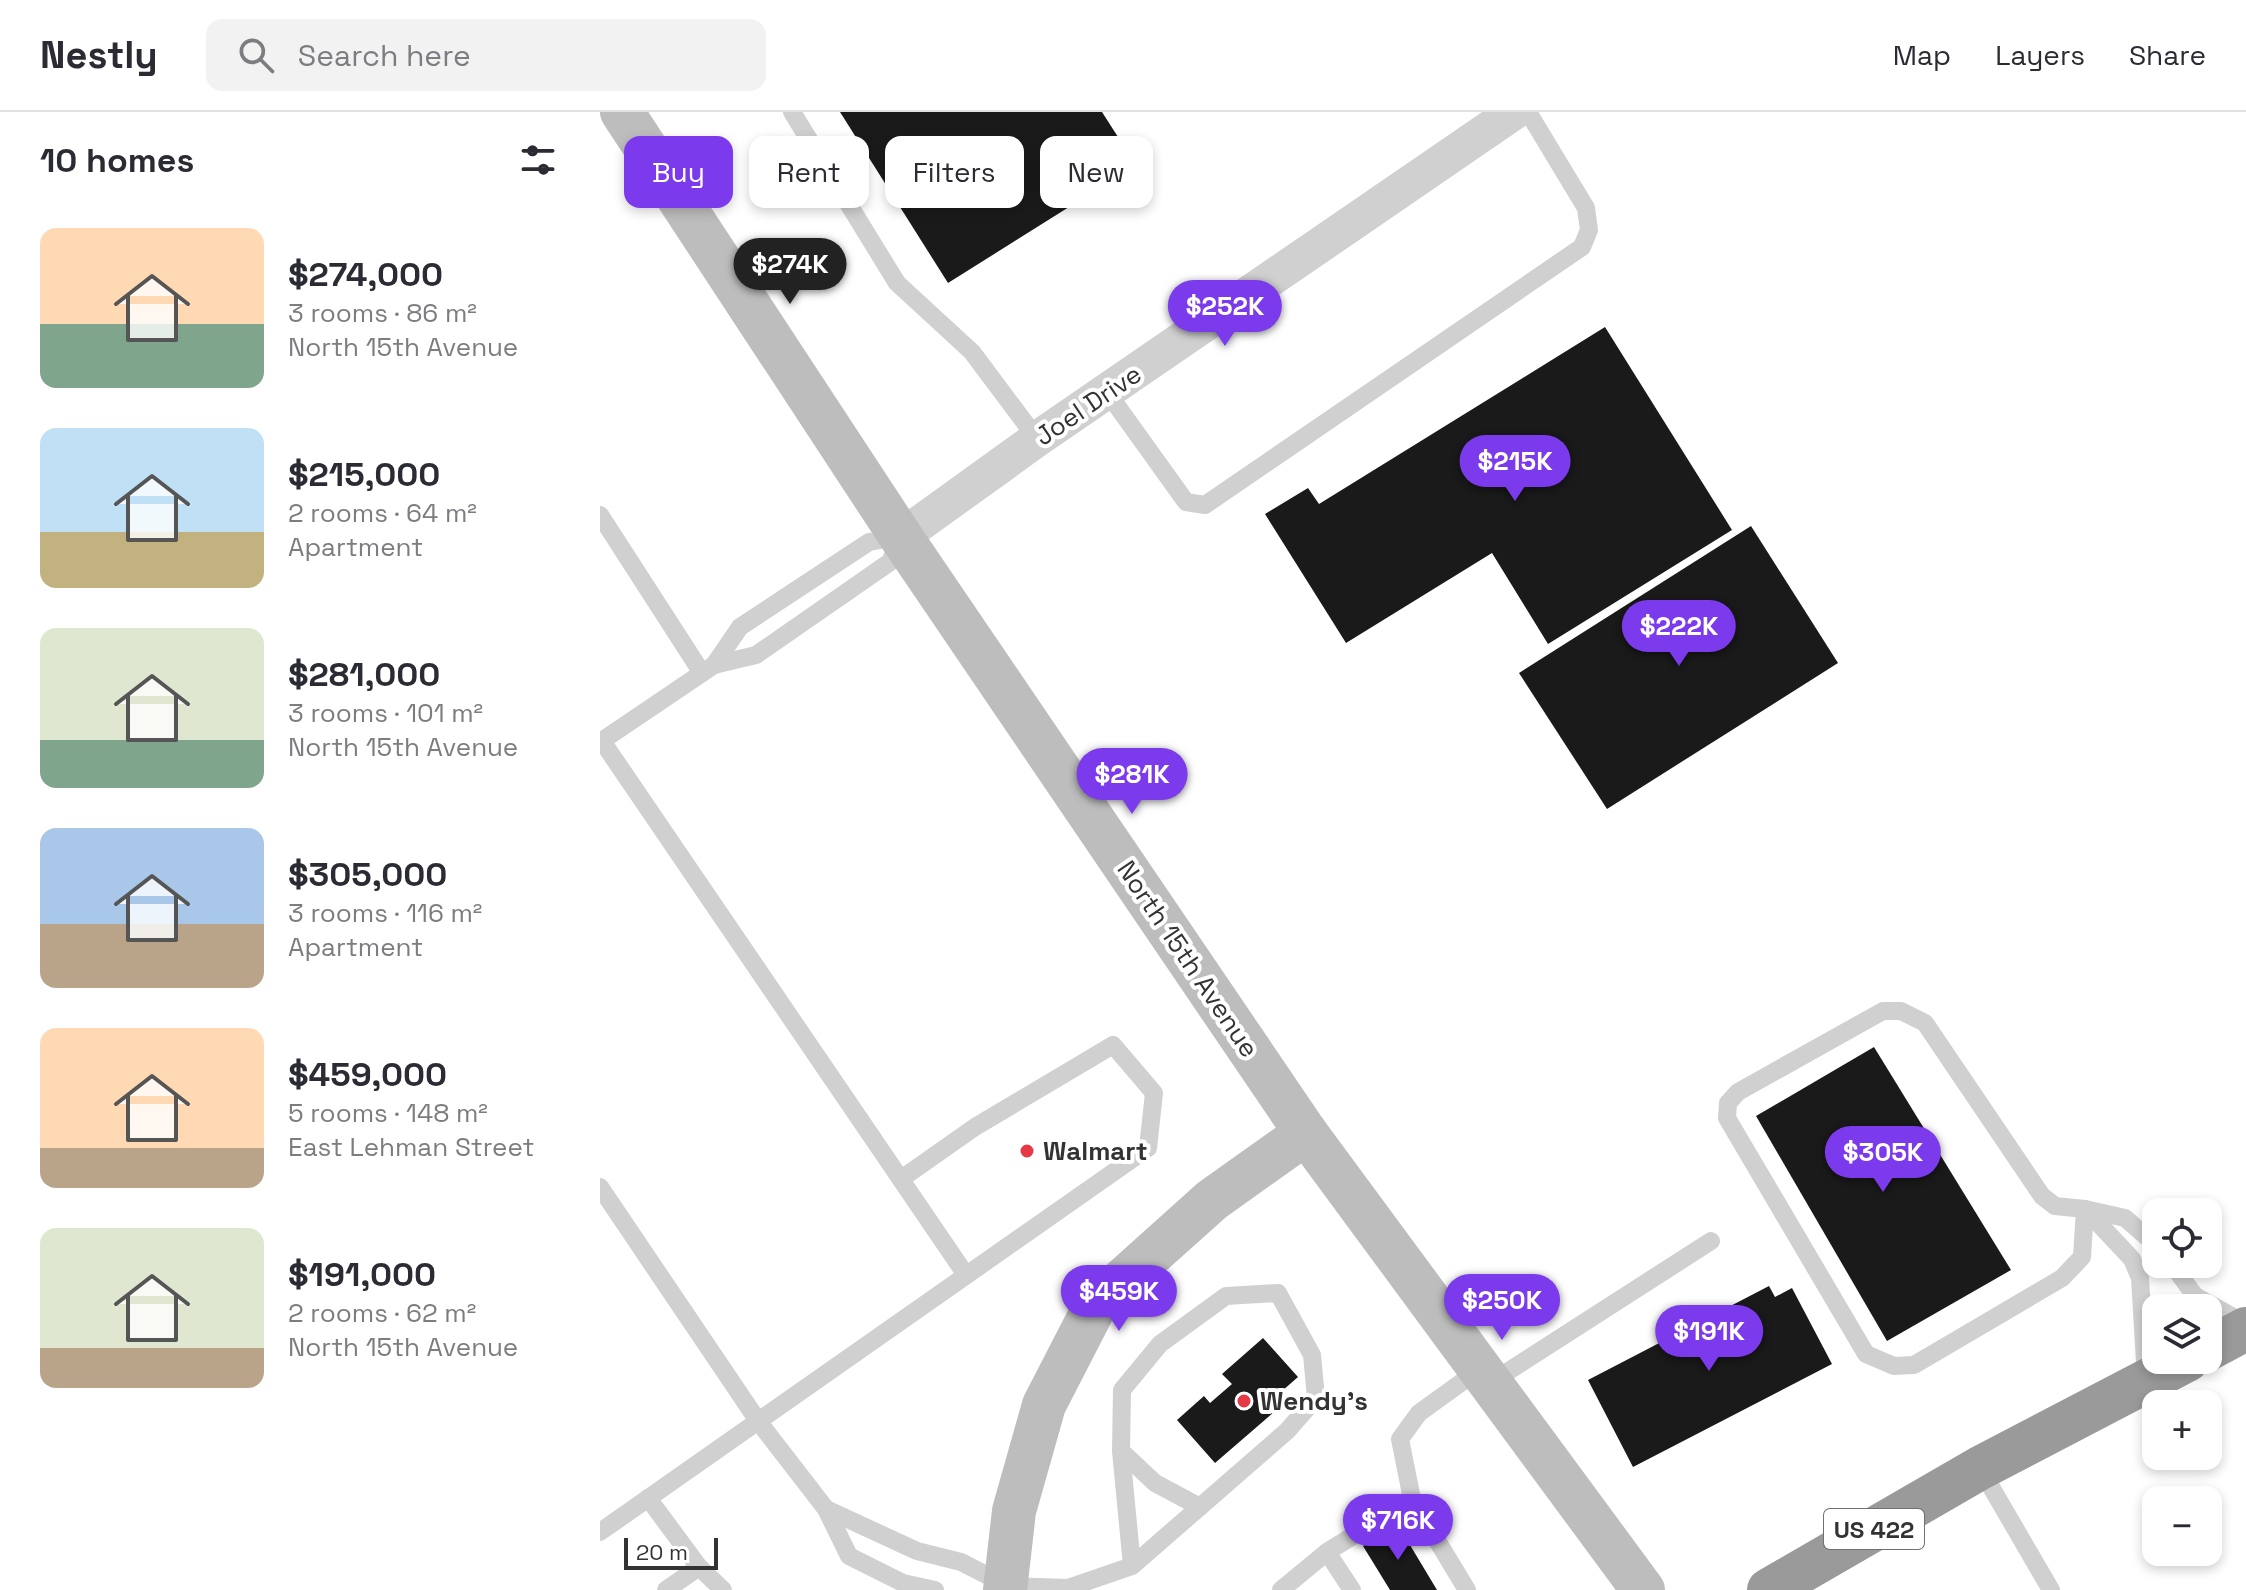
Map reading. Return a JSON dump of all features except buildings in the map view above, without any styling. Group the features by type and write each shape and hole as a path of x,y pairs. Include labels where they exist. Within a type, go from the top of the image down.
{"highway":[{"path":"2222,1341 2246,1327"},
{"name":"US 422","path":"1769,1590 1980,1468 2162,1374"}],"street":[{"name":"North 15th Avenue","path":"622,112 901,537 1306,1133 1643,1590"},
{"name":"Joel Drive","path":"901,537 1037,439 1514,112"},
{"path":"999,1588 1014,1511 1044,1405 1096,1304 1212,1200 1306,1133"}],"lane":[{"path":"792,112 897,283 972,352 1037,439"},
{"path":"1107,392 1186,502 1205,505 1582,247 1589,230 1586,208 1528,112"},
{"path":"600,515 708,669"},
{"path":"708,669 740,627 869,542 901,537"},
{"path":"901,537 890,562 756,655 708,669 601,742 966,1275"},
{"path":"2085,1209 2082,1257 2062,1278 1914,1365 1894,1366 1866,1354 1727,1118 1728,1103 1738,1092 1883,1011 1901,1011 1925,1023 2042,1196 2055,1206 2085,1209 2125,1218 2142,1233"},
{"path":"600,1532 1148,1148 1154,1093 1113,1045 975,1127 901,1179"},
{"path":"600,1187 758,1421 826,1509 849,1556 903,1583 935,1590"},
{"path":"2085,1209 2132,1259 2140,1278 2147,1382"},
{"path":"1467,1590 1412,1499 1400,1439 1419,1413 1711,1241"},
{"path":"2182,1278 2195,1296 2246,1327"},
{"path":"826,1509 917,1551 961,1562 999,1588 1068,1588 1132,1566 1287,1431 1316,1398 1312,1355 1278,1293 1226,1296 1160,1344 1122,1390 1121,1451 1132,1566"},
{"path":"1121,1451 1155,1483 1200,1507"},
{"path":"1980,1468 2051,1590"},
{"path":"648,1498 699,1567 723,1590"},
{"path":"1281,1590 1327,1552 1412,1499"},
{"path":"1327,1552 1352,1590"},
{"path":"666,1590 699,1567"}],"place":[{"name":"Walmart","path":"1027,1151"},
{"name":"Wendy's","path":"1244,1401"}]}
